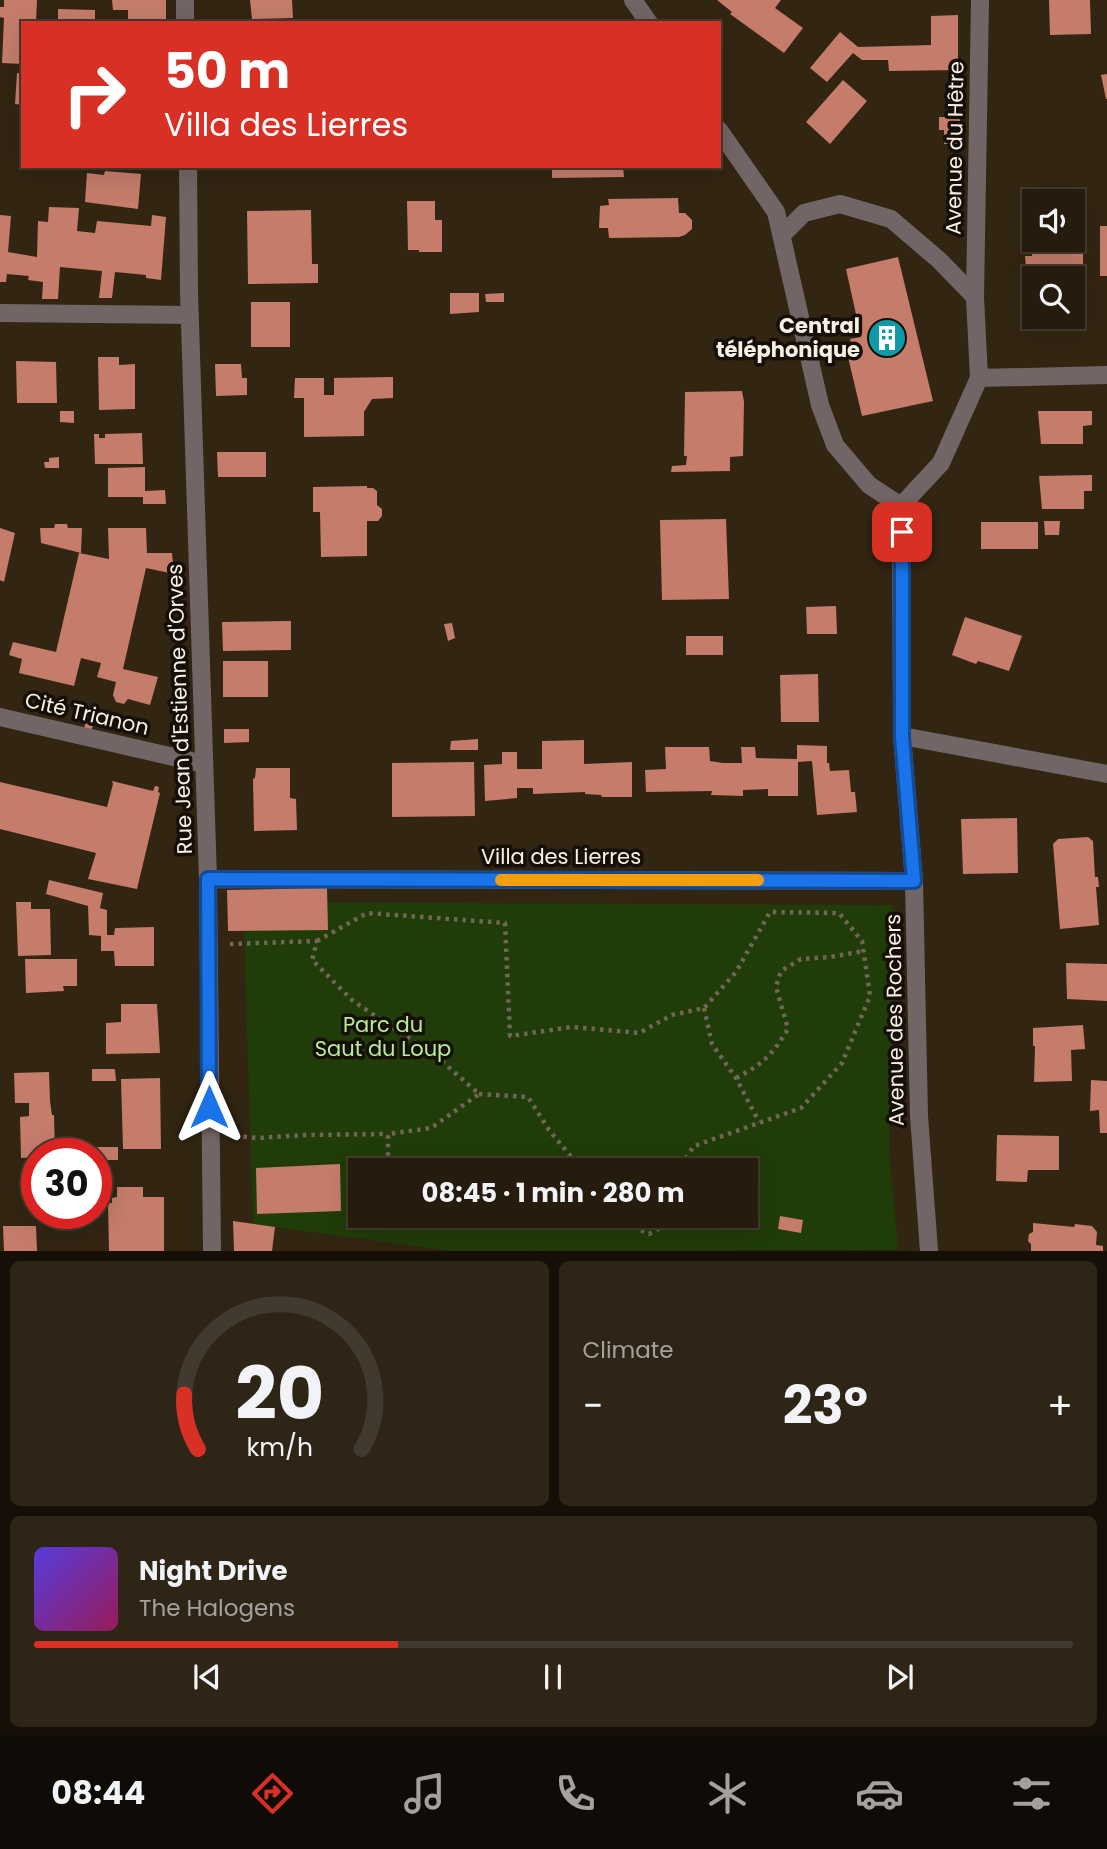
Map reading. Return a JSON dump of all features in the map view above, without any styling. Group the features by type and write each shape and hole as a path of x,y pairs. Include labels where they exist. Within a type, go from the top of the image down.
{"street":[{"path":"185,0 185,21"},
{"path":"632,0 648,21"},
{"name":"Avenue du Hêtre","path":"979,378 975,297 980,0"},
{"path":"721,133 776,212 820,405 835,445 869,485 901,506 941,463 979,378 1107,376"},
{"name":"Rue Jean d'Estienne d'Orves","path":"188,168 190,315 208,879 212,1251"},
{"path":"782,235 804,213 840,204 891,219 939,260 975,297"},
{"path":"0,313 190,315"},
{"name":"Avenue des Rochers","path":"901,506 902,737 914,881 919,1116 929,1251"},
{"name":"Cité Trianon","path":"0,717 204,764"},
{"path":"902,737 1107,774"},
{"name":"Villa des Lierres","path":"208,879 914,881"}],"path":[{"path":"208,945 317,941 367,913 505,923 510,1036 572,1027 639,1033 672,1015 704,1008 736,972 770,912 839,913 862,941 870,996 842,1063 801,1108 694,1146 686,1158"},
{"path":"317,941 312,960 353,1000 437,1056 479,1094 528,1097 549,1130 572,1158"},
{"path":"736,1078 753,1070 773,1053 788,1029 776,987 781,971 801,959 864,951"},
{"path":"704,1008 712,1044 736,1078 759,1123"},
{"path":"209,1134 259,1139 304,1135 388,1134 431,1128 479,1094"},
{"path":"388,1134 388,1158"},
{"path":"635,1228 649,1234 660,1228"}],"green space":[{"name":"Parc du Saut du Loup","path":"243,902 893,905 889,1148 898,1250 451,1251 253,1224"}],"building":[{"path":"4,0 37,0 36,21 21,21 21,64 2,63 4,18 0,17 0,7 4,7"},
{"path":"112,0 166,0 166,21 128,21 128,10 113,10"},
{"path":"250,0 292,0 293,18 252,19"},
{"path":"717,0 781,0 775,8 803,28 784,53 730,14 732,12"},
{"path":"1049,0 1090,0 1091,34 1050,35"},
{"path":"58,9 95,10 95,19 58,19"},
{"path":"958,15 958,70 889,71 888,60 862,60 853,53 827,82 810,68 840,32 858,47 931,45 931,16"},
{"path":"17,73 21,74 21,105 15,104"},
{"path":"1107,74 1107,99 1106,99 1101,75"},
{"path":"843,80 867,101 830,144 806,122"},
{"path":"939,117 960,117 960,144 944,144 944,130 939,130"},
{"path":"552,168 623,168 624,177 552,178"},
{"path":"105,171 141,174 138,209 85,202 87,173 104,175"},
{"path":"678,198 679,213 685,213 692,220 692,229 685,235 609,238 608,228 599,228 600,206 609,205 608,199"},
{"path":"407,201 435,201 435,220 442,220 442,252 408,250"},
{"path":"49,207 79,208 77,231 95,233 97,221 151,226 152,215 166,217 161,280 146,278 146,275 115,272 112,298 99,298 102,271 60,267 58,299 42,299 43,282 28,280 29,276 7,274 6,282 0,282 0,215 11,216 8,252 37,257 38,221 48,222"},
{"path":"311,210 312,264 318,264 318,283 248,284 247,211"},
{"path":"1100,226 1107,226 1107,276 1100,276"},
{"path":"1032,252 1083,252 1083,266 1026,266 1025,256 1032,256"},
{"name":"Central téléphonique","path":"898,257 933,401 862,416 848,357 854,356 850,339 861,337 846,269"},
{"path":"450,293 479,293 479,312 450,314"},
{"path":"504,293 504,302 486,302 485,294"},
{"path":"251,302 290,302 290,347 251,347"},
{"path":"98,357 119,357 119,365 135,364 135,409 99,410"},
{"path":"16,361 56,362 57,403 17,403"},
{"path":"215,364 241,364 242,378 247,378 247,395 216,396"},
{"path":"393,377 393,398 372,399 364,412 364,436 304,437 304,398 294,398 295,378 324,378 324,395 334,395 334,378"},
{"path":"742,391 743,456 730,457 730,471 671,472 672,466 686,465 685,392"},
{"path":"60,411 74,411 74,423 60,422"},
{"path":"1038,411 1092,411 1092,425 1083,426 1083,444 1041,444"},
{"path":"142,433 143,464 95,464 94,434 105,438 105,434"},
{"path":"217,452 266,452 266,477 218,477"},
{"path":"59,457 59,468 45,468 44,462 49,462 49,458"},
{"path":"145,467 145,491 165,490 166,504 143,504 143,497 108,497 108,468"},
{"path":"1092,475 1092,491 1084,491 1084,509 1042,509 1039,476"},
{"path":"367,486 377,491 377,505 382,509 382,516 378,521 367,521 367,556 321,557 320,512 313,512 313,487"},
{"path":"726,519 729,599 662,600 660,520"},
{"path":"1044,521 1060,521 1059,535 1045,535"},
{"path":"981,522 1038,522 1038,549 981,549"},
{"path":"55,524 82,528 81,553 41,543 40,528 54,528"},
{"path":"0,528 15,533 4,582 0,580"},
{"path":"108,528 146,528 147,553 172,553 174,574 146,568 123,669 158,677 150,705 128,699 124,704 116,702 113,695 116,682 97,677 101,663 81,658 74,686 19,673 22,659 9,655 13,642 56,652 79,553 109,559"},
{"path":"836,606 837,634 807,634 806,607"},
{"path":"965,617 1022,636 1009,671 978,661 976,664 952,655"},
{"path":"291,621 291,650 223,651 222,622"},
{"path":"452,623 455,638 448,641 444,624"},
{"path":"686,636 723,636 723,655 686,655"},
{"path":"223,661 268,661 268,697 223,697"},
{"path":"818,674 819,722 781,722 780,675"},
{"path":"88,712 98,715 91,730 84,729"},
{"path":"224,729 249,729 249,742 224,743"},
{"path":"478,739 478,750 450,750 451,741"},
{"path":"584,740 584,764 632,762 632,797 602,797 585,792 533,794 533,788 517,788 517,798 485,801 484,765 502,764 502,752 517,752 517,769 542,769 542,741"},
{"path":"797,745 827,746 830,771 849,770 851,792 855,792 857,812 817,815 812,761 798,762 798,796 768,796 768,789 743,790 743,796 711,795 712,791 646,792 645,770 666,769 665,747 709,747 710,761 742,763 741,747 755,747 756,758 797,759"},
{"path":"474,762 475,816 392,817 392,763"},
{"path":"256,768 290,768 290,798 296,799 297,830 254,831 253,779"},
{"path":"112,781 153,791 155,786 159,787 160,793 137,889 88,879 96,853 0,829 0,782 107,807"},
{"path":"1017,818 1018,873 963,874 961,819"},
{"path":"1088,837 1093,841 1095,877 1098,877 1099,887 1096,887 1099,925 1060,929 1053,844 1058,839"},
{"path":"49,880 103,893 100,908 107,910 107,935 114,935 115,928 154,927 154,966 115,966 114,951 101,951 101,936 89,935 88,906 46,894"},
{"path":"327,888 328,930 228,931 227,890"},
{"path":"16,902 31,902 31,909 50,909 51,955 18,956"},
{"path":"25,959 77,959 77,986 63,986 64,991 26,993"},
{"path":"1066,963 1107,964 1107,1001 1067,999"},
{"path":"121,1004 157,1004 160,1053 106,1054 106,1023 121,1022"},
{"path":"1083,1025 1085,1049 1071,1050 1072,1081 1034,1082 1033,1028"},
{"path":"92,1069 115,1069 116,1081 92,1081"},
{"path":"49,1072 50,1101 54,1115 55,1138 21,1138 21,1158 20,1117 29,1116 29,1103 15,1103 14,1073"},
{"path":"160,1078 161,1149 123,1149 121,1079"},
{"path":"1091,1080 1107,1081 1107,1133 1100,1133 1099,1110 1090,1111"},
{"path":"997,1135 1059,1136 1059,1170 1028,1170 1027,1182 996,1181"},
{"path":"112,1147 118,1147 118,1160 112,1160"},
{"path":"340,1164 341,1211 257,1214 256,1168"},
{"path":"117,1187 143,1187 143,1197 164,1197 164,1251 109,1251 112,1198 117,1197"},
{"path":"780,1216 803,1220 801,1233 778,1229"},
{"path":"233,1221 275,1227 272,1251 234,1251"},
{"path":"1033,1223 1092,1226 1097,1232 1096,1245 1103,1246 1103,1251 1031,1251 1028,1241 1029,1234 1033,1232"},
{"path":"3,1226 36,1229 37,1251 4,1251"}],"slow traffic":[{"path":"501,880 758,880"}],"place":[{"name":"Central téléphonique","path":"887,338"}],"route":[{"path":"209,1107 208,879 914,881 902,737 902,532"}]}
